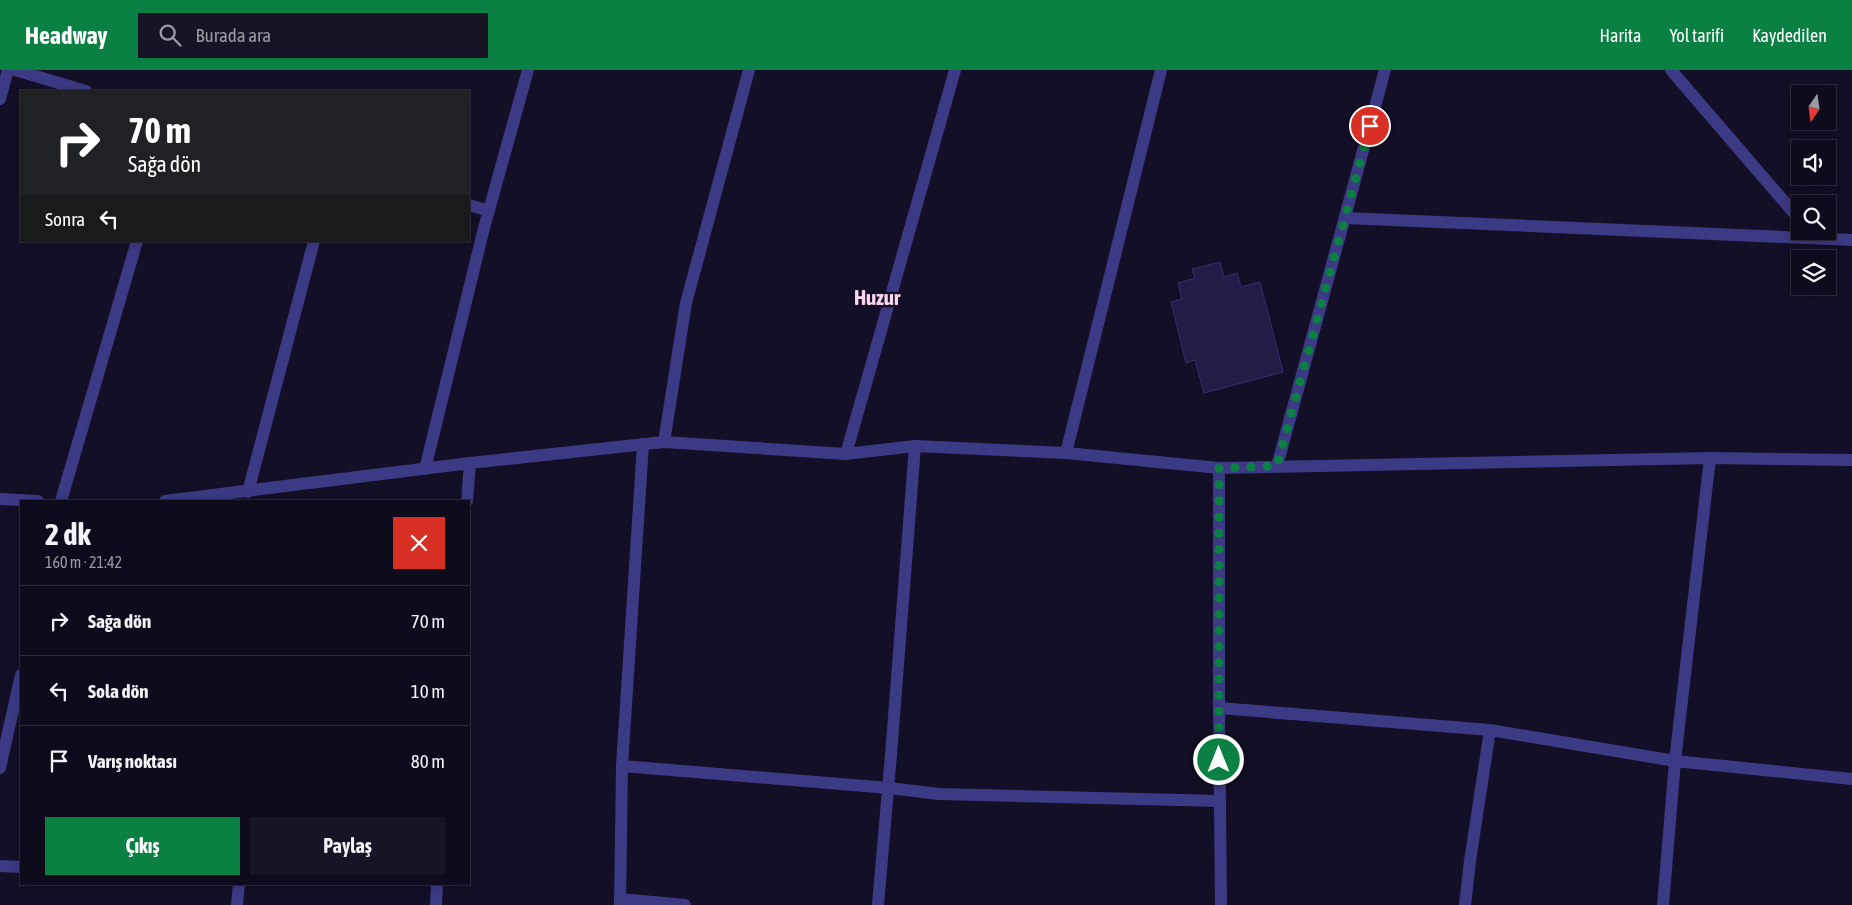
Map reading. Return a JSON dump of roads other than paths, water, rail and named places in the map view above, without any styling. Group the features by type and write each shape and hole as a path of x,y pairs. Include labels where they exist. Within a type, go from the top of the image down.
{"street":[{"path":"0,98 8,70"},
{"path":"15,70 83,90"},
{"path":"425,469 489,211 528,70"},
{"path":"664,442 686,303 750,70"},
{"path":"846,454 955,70"},
{"path":"1066,453 1161,70"},
{"path":"1277,466 1385,70"},
{"path":"1671,70 1791,210"},
{"path":"470,205 489,211"},
{"path":"1345,218 1791,234"},
{"path":"1836,238 1852,240"},
{"path":"61,500 137,242"},
{"path":"248,492 314,242"},
{"path":"174,500 248,492 267,495 425,469 664,442 846,454 915,446 1066,453 1219,468 1710,458 1852,460"},
{"path":"643,444 622,766 620,902 685,905"},
{"path":"878,905 889,788 915,446"},
{"path":"1662,905 1710,458"},
{"path":"467,500 470,463"},
{"path":"1219,468 1221,905"},
{"path":"0,499 20,500"},
{"path":"0,768 3,743 18,705 20,685"},
{"path":"1219,708 1490,730 1676,761 1852,779"},
{"path":"1465,905 1490,730"},
{"path":"622,766 889,788 939,794 1220,801"},
{"path":"0,866 20,867"},
{"path":"237,905 239,885"},
{"path":"436,905 437,885"}],"district":[{"name":"Huzur","path":"877,297"}]}
